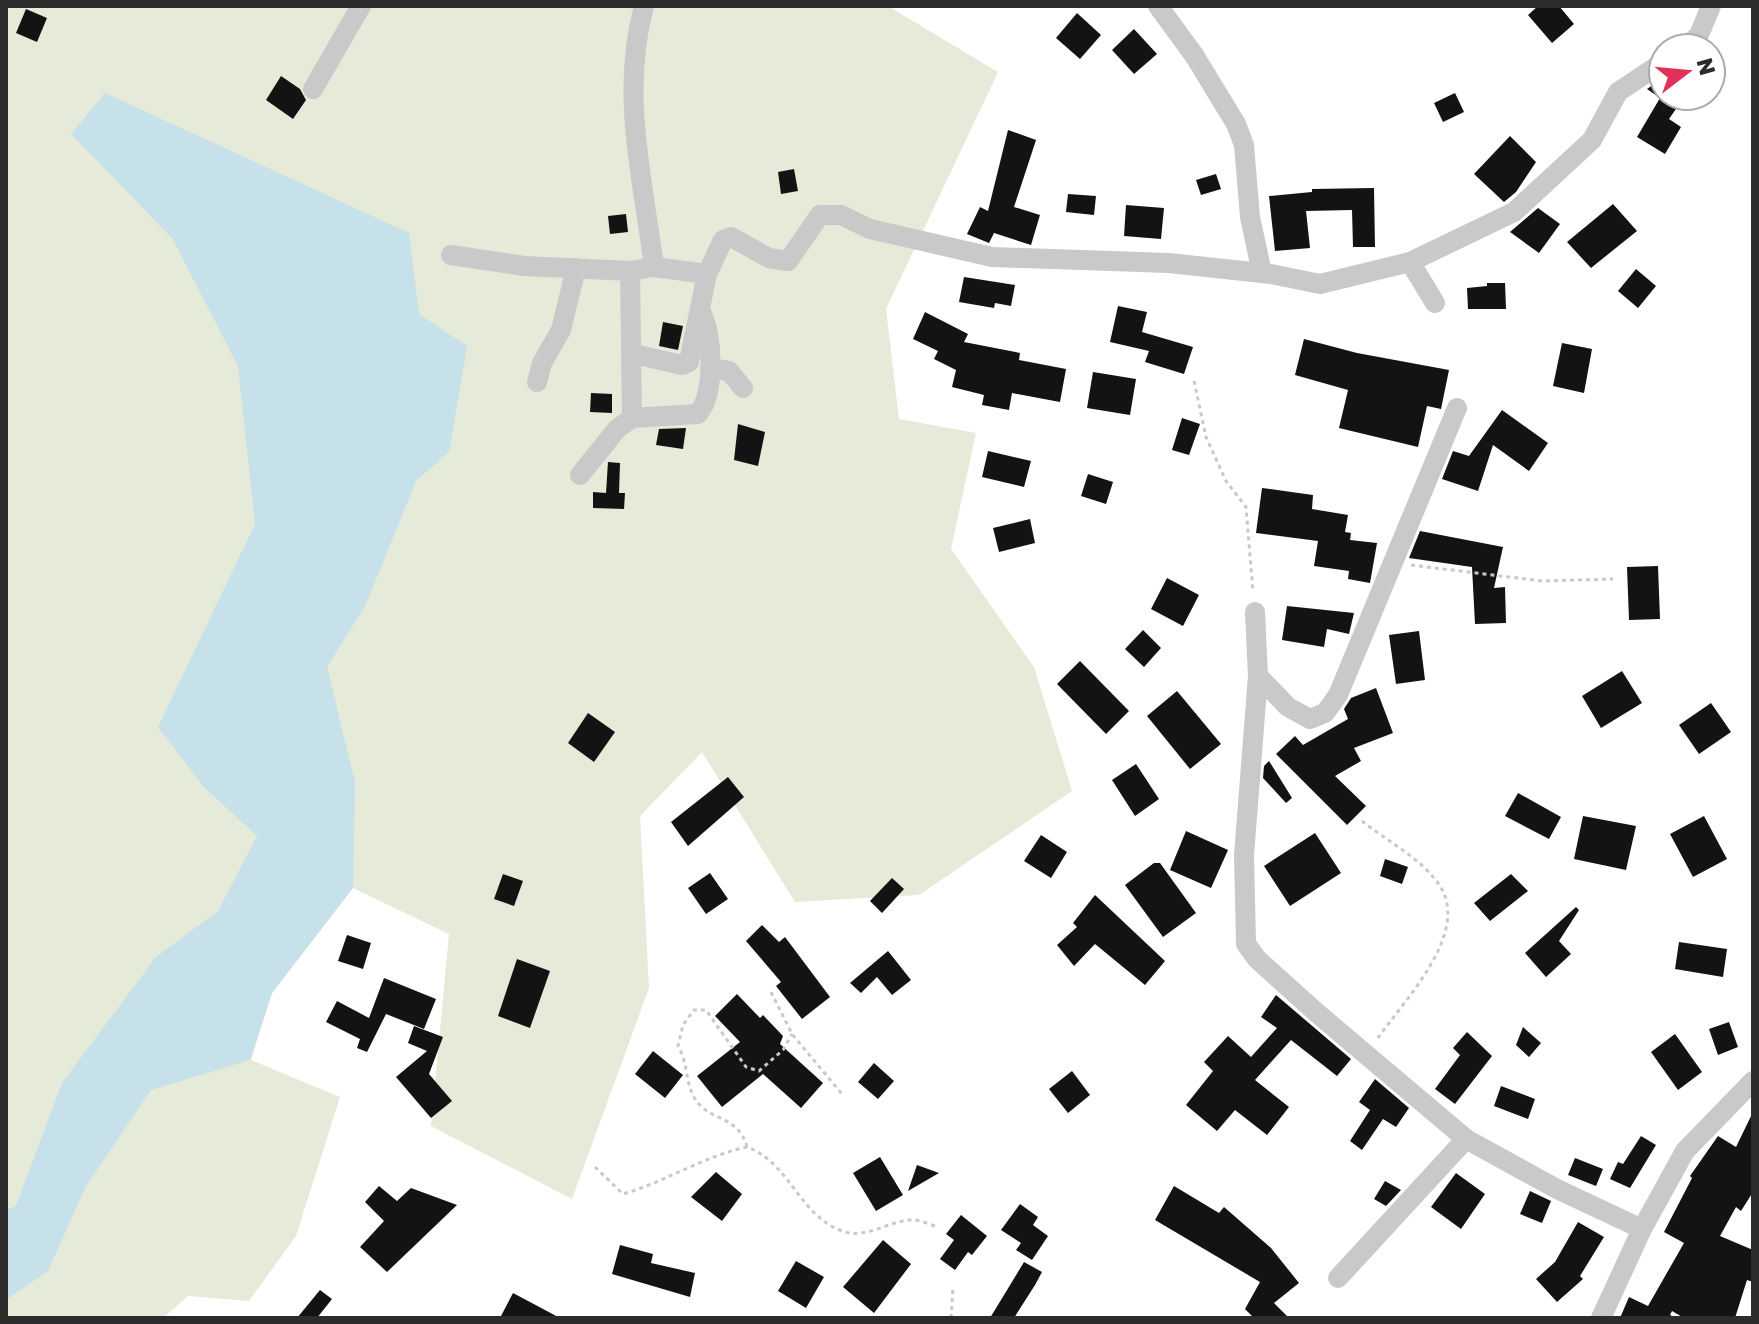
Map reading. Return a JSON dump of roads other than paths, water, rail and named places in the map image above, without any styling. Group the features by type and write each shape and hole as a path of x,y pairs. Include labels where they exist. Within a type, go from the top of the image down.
{"street":[{"path":"313,89 361,6"},
{"path":"644,6 634,54 631,98 654,267"},
{"path":"1158,6 1194,55 1236,124 1244,145 1250,217 1262,273"},
{"path":"1700,32 1711,6"},
{"path":"634,354 682,365 689,362 707,274 723,240 731,237 769,258 788,261 820,215 841,215 870,229 992,257 1169,263 1262,273 1320,284 1410,262 1514,212 1592,140 1618,92 1647,73"},
{"path":"451,255 524,266 630,271 654,267 707,274"},
{"path":"1410,262 1435,303"},
{"path":"537,382 542,363 561,330 576,268"},
{"path":"630,271 634,354 632,418"},
{"path":"580,475 617,429 632,418 698,414 705,406 710,368 709,325 700,310"},
{"path":"710,368 729,371 743,388"},
{"path":"1258,676 1298,714 1310,719 1325,713 1351,666 1457,408"},
{"path":"1255,612 1258,676 1244,855 1246,944 1257,959 1317,1013 1466,1139 1557,1189 1642,1229"},
{"path":"1601,1318 1642,1229 1685,1151 1753,1081"},
{"path":"1338,1278 1466,1139"}],"water":[{"path":"105,93 409,233 419,314 467,346 449,452 416,481 366,604 327,667 355,782 353,888 272,993 250,1060 151,1090 86,1186 48,1271 6,1300 6,1210 16,1206 62,1083 156,957 218,911 257,836 203,786 158,727 255,524 238,366 172,238 71,134"}]}
